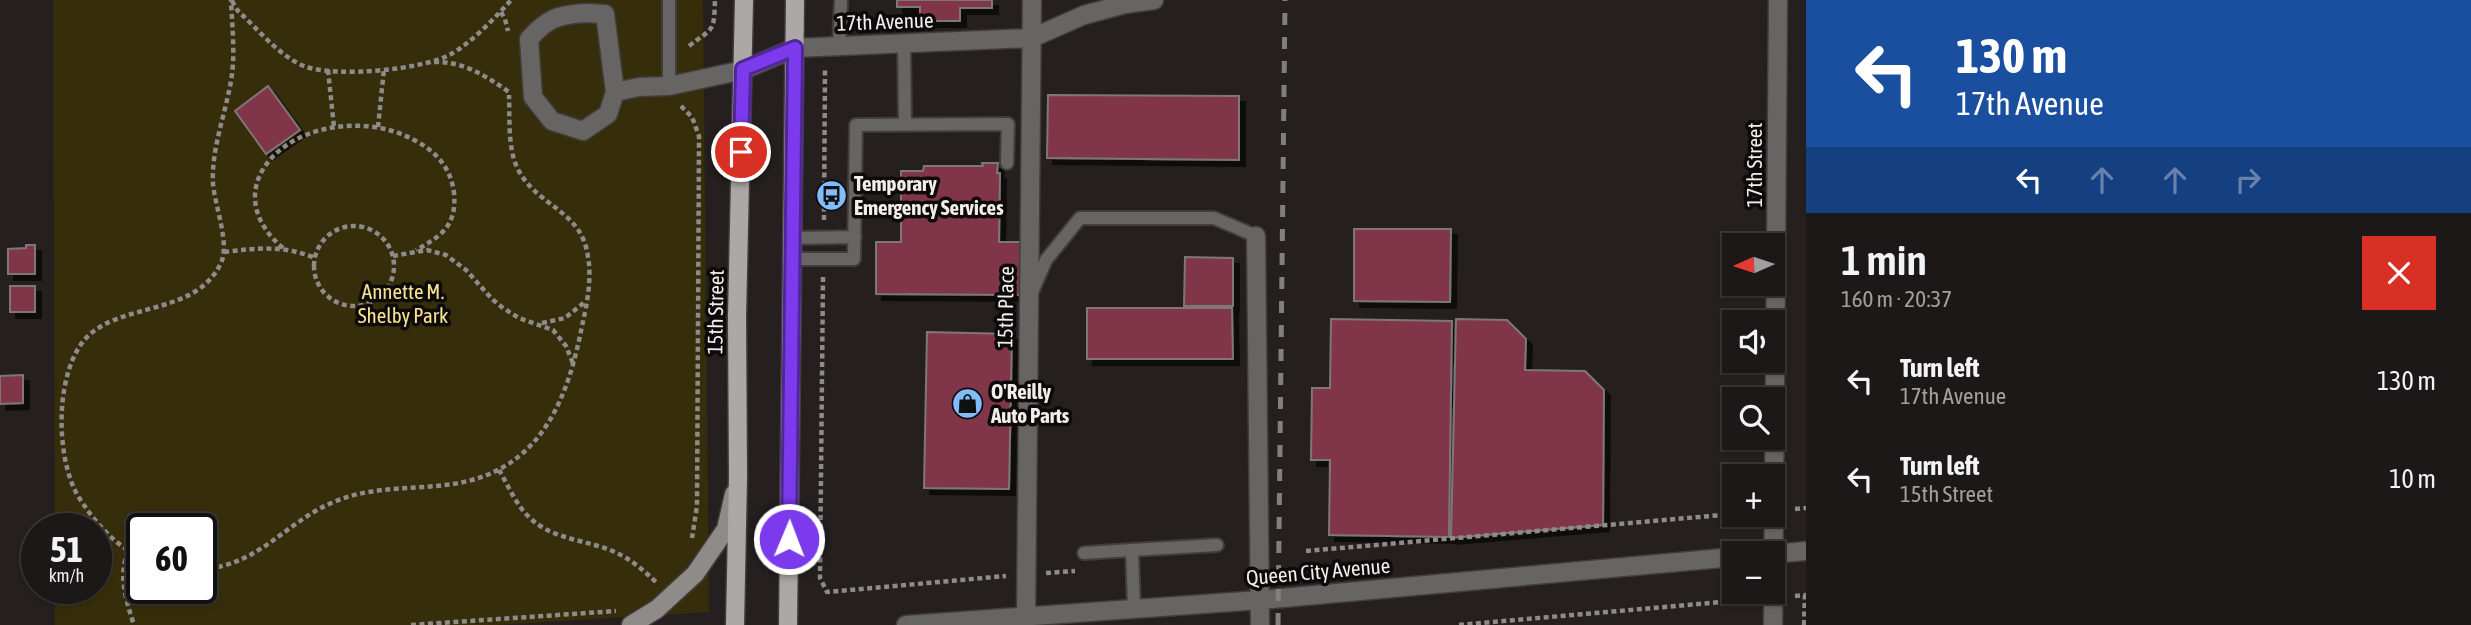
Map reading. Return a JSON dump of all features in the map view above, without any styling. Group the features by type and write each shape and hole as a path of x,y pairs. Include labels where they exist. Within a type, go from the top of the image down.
{"main road":[{"name":"15th Street","path":"735,625 737,317 744,0"},
{"path":"788,625 795,0"}],"street":[{"name":"15th Place","path":"1026,615 1032,0"},
{"name":"17th Avenue","path":"615,92 676,84 743,69 795,48 1032,38 1084,15 1154,0"},
{"name":"17th Street","path":"1774,541 1778,0"},
{"path":"605,7 615,92 608,114 583,131 552,121 533,97 529,39 543,24 561,15 605,7"},
{"path":"1256,236 1260,625"},
{"path":"631,625 657,609 695,574 726,528 738,477"},
{"path":"1785,553 1806,551"},
{"name":"Queen City Avenue","path":"906,625 1026,615 1051,619 1134,608 1260,600 1722,558"},
{"name":"17th Street","path":"1773,625 1774,604"}],"lane":[{"path":"669,0 676,84"},
{"path":"832,46 842,0"},
{"path":"904,43 905,124"},
{"path":"792,259 854,259 856,125 1008,124 1007,163"},
{"path":"1027,302 1046,260 1080,218 1213,218 1256,236"},
{"path":"793,238 855,237"},
{"path":"1084,553 1217,545"},
{"path":"1132,550 1134,608"}],"path":[{"path":"231,0 238,11 291,59 304,66 328,70 384,69 426,62 451,54 511,0"},
{"path":"126,550 104,533 77,494 69,470 62,432 62,408 69,367 79,346 90,334 124,317 180,300 212,275 221,264 224,252 213,181 215,155 232,76 234,50 231,0"},
{"path":"688,47 710,32 714,23 715,0"},
{"path":"500,12 505,19 508,35"},
{"path":"824,237 832,46"},
{"path":"426,62 456,63 509,92"},
{"path":"378,127 384,69"},
{"path":"328,70 334,127"},
{"path":"217,568 247,558 312,513 350,495 366,491 448,486 493,474 539,436 564,397 574,367 587,300 590,272 588,256 579,229 533,189 518,171 511,143 509,82"},
{"path":"676,84 680,105 692,117 699,136 697,506 696,522 689,545"},
{"path":"283,248 262,224 255,207 256,179 268,161 282,148 302,136 334,127 378,127 406,135 424,145 437,155 446,167 453,184 455,204 452,220 444,232 416,250"},
{"path":"364,227 386,240 395,264 393,278 387,290 377,300 365,306 338,304 327,296 319,285 314,272 315,258 319,246 327,236 338,229 364,227"},
{"path":"224,252 268,247 283,248 315,258"},
{"path":"393,256 427,250 446,256 466,270 492,299 519,318 553,330 559,336 574,367"},
{"path":"824,259 820,578 827,592 1079,570"},
{"path":"538,324 565,318 587,300"},
{"path":"499,470 529,517 574,540 616,552 645,571 662,588"},
{"path":"1306,551 1722,515"},
{"path":"126,558 122,573 126,597"},
{"path":"1785,597 1805,595 1804,625"},
{"path":"1459,625 1722,602"},
{"path":"128,604 134,625"},
{"path":"411,625 620,611"}],"green space":[{"name":"Annette M. Shelby Park","path":"53,0 703,0 709,612 496,625 55,625 55,604 112,604 112,513 55,513"}],"building":[{"path":"897,0 992,0 992,8 960,8 960,21 920,21 920,7 897,7"},
{"path":"268,86 300,130 266,154 235,111"},
{"path":"1048,95 1239,96 1239,160 1047,158"},
{"path":"982,163 998,163 999,242 1024,242 1023,295 876,294 876,242 901,242 901,171 923,171 924,166 983,166"},
{"path":"1354,229 1451,229 1450,302 1354,301"},
{"path":"26,245 35,245 35,274 8,274 8,249 26,248"},
{"path":"1185,257 1233,258 1233,306 1184,306"},
{"path":"10,286 35,286 35,312 10,312"},
{"path":"1087,308 1232,308 1233,359 1087,359"},
{"path":"1331,319 1452,321 1449,537 1329,535 1330,460 1311,460 1312,388 1330,388"},
{"path":"1456,319 1507,320 1526,339 1525,370 1585,371 1604,390 1603,525 1451,538"},
{"path":"927,332 1012,334 1009,489 924,488"},
{"path":"23,375 23,403 0,404 0,376"}],"railway":[{"path":"1278,625 1285,0"}],"place":[{"name":"Temporary Emergency Services","path":"831,195"},
{"name":"O'Reilly Auto Parts","path":"968,403"}],"route":[{"path":"741,152 743,69 795,48 789,539"}]}
